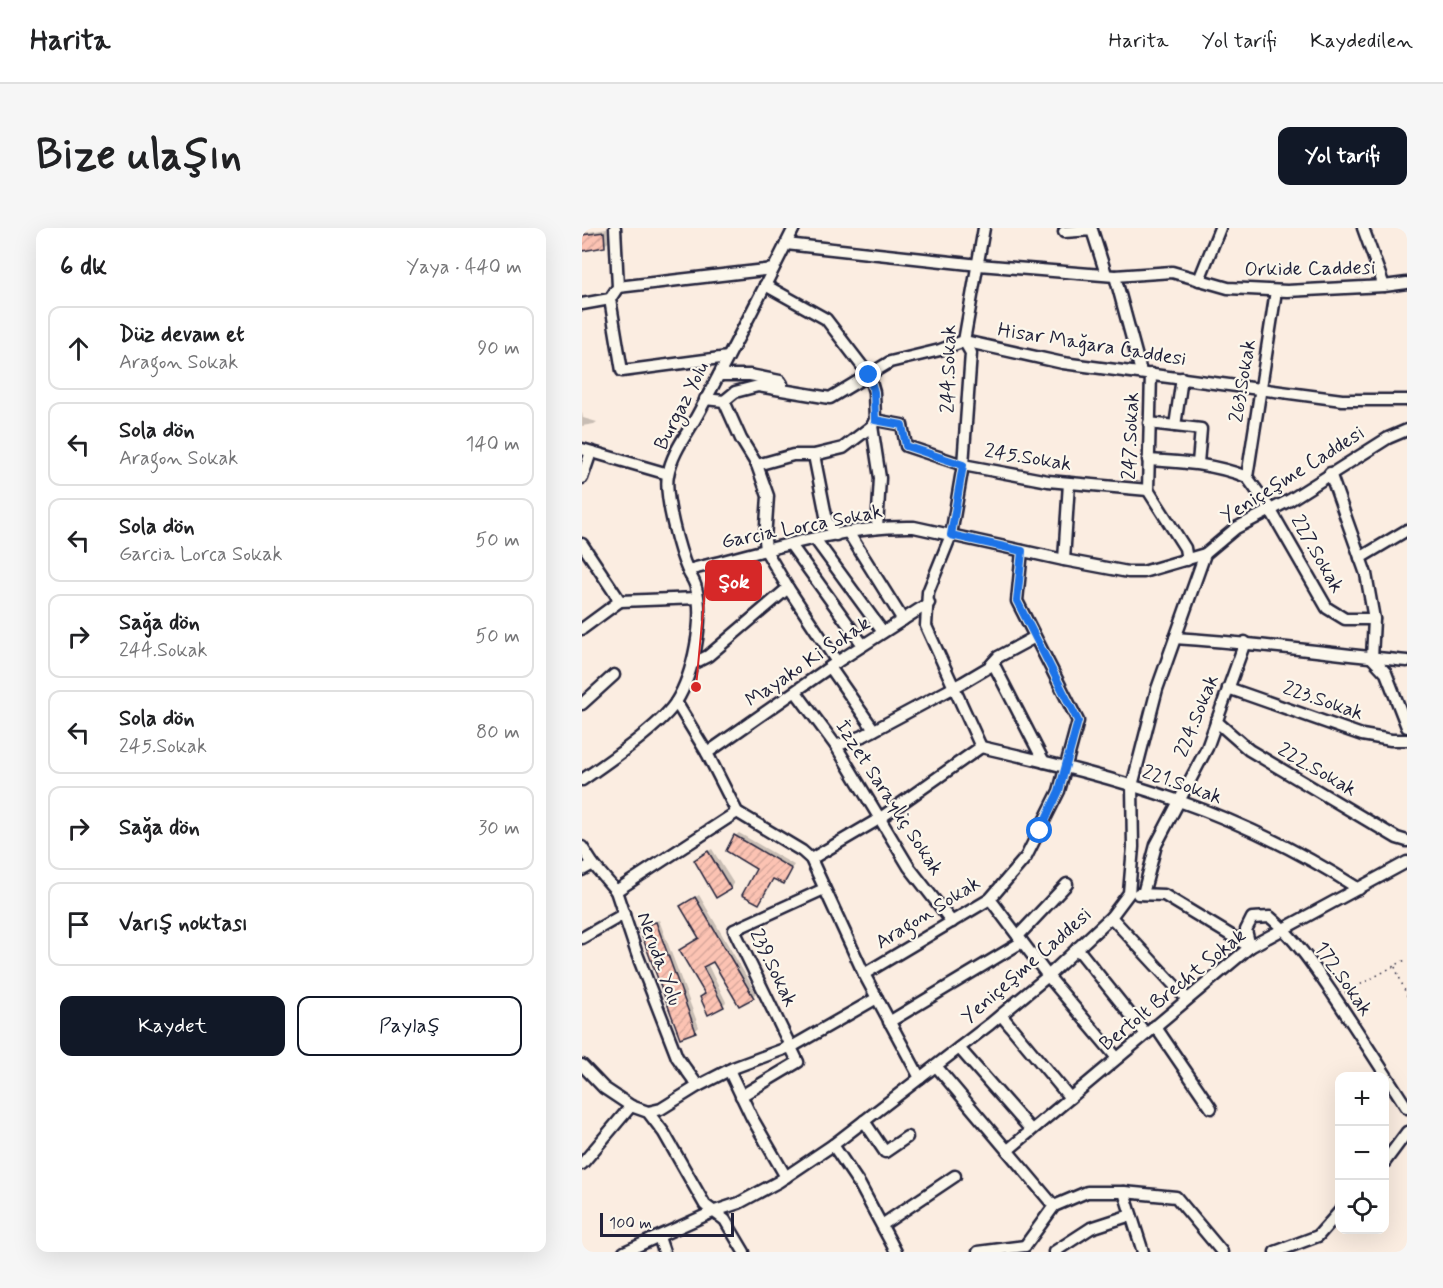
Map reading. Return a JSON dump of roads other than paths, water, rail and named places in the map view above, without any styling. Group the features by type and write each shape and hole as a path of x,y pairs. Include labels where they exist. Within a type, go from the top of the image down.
{"street":[{"path":"615,228 618,286 610,299 622,371 728,357"},
{"name":"Burgaz Yolu","path":"582,780 656,724 676,702 692,664 699,627 698,598 673,524 667,490 668,474 676,452 794,228"},
{"name":"244.Sokak","path":"981,747 926,626 928,592 951,535 963,465 971,353 964,341 984,228"},
{"path":"1199,280 1220,228"},
{"path":"1363,228 1384,286"},
{"name":"247.Sokak","path":"1064,232 1092,230 1110,275 1146,373 1149,423 1148,490 1185,548 1188,560"},
{"name":"Orkide Caddesi","path":"786,244 979,265 1110,275 1172,272 1228,288 1275,291 1407,283"},
{"path":"618,286 773,269"},
{"path":"765,285 826,319 869,375 874,392 873,423 880,478 877,528"},
{"name":"263.Sokak","path":"1247,477 1275,291"},
{"path":"582,304 610,299"},
{"path":"705,399 724,401 735,392 758,386 830,398 890,362 940,350 964,341"},
{"name":"Hisar Mağara Caddesi","path":"964,341 1063,363 1342,400 1407,400"},
{"path":"718,375 750,375 780,381 784,389"},
{"path":"1175,426 1182,378"},
{"path":"724,401 741,439 757,465 768,496 766,551 874,730"},
{"path":"757,465 793,455 814,455 843,448 873,423"},
{"name":"245.Sokak","path":"873,423 902,425 906,446 963,465 1069,483 1148,490"},
{"path":"1149,423 1201,429 1198,463"},
{"name":"Yeniçeşme Caddesi","path":"1205,554 1236,528 1290,500 1388,438 1407,430"},
{"path":"582,478 587,451 668,474"},
{"path":"814,455 827,521 836,535"},
{"path":"1148,460 1198,463 1247,477"},
{"path":"1330,473 1366,574 1374,619 1372,658 1386,673 1407,727"},
{"name":"227.Sokak","path":"1247,477 1270,509 1327,608 1345,620 1374,619"},
{"path":"1064,560 1069,483"},
{"name":"Garcia Lorca Sokak","path":"688,570 815,539 877,528 914,527 1128,572 1143,572 1205,554"},
{"path":"1360,558 1407,530"},
{"path":"848,532 903,620"},
{"path":"815,539 883,632"},
{"path":"582,544 620,601"},
{"path":"791,545 863,645"},
{"name":"Aragon Sokak","path":"864,974 990,898 1026,857 1059,791 1078,721 1017,601 1022,551"},
{"path":"1205,554 1157,688 1132,786 1133,847 1129,893 1164,894 1250,947"},
{"path":"692,664 708,656 788,588"},
{"path":"582,629 620,601 698,598"},
{"name":"Mayako Ki Sokak","path":"707,753 833,664 928,604"},
{"path":"836,746 874,730 954,687 993,663 998,657 1035,637"},
{"path":"1175,638 1245,642 1407,662"},
{"name":"224.Sokak","path":"1143,894 1156,845 1207,747 1245,642"},
{"path":"993,663 1044,762"},
{"path":"582,704 614,675"},
{"name":"223.Sokak","path":"1228,688 1362,735 1407,740"},
{"name":"İzzet Sarayliç Sokak","path":"796,692 836,746 909,867 952,922"},
{"path":"676,702 707,753 737,812 802,851 811,859 864,974 920,1078"},
{"name":"222.Sokak","path":"1216,721 1249,750 1397,838 1407,841"},
{"path":"811,859 879,819 981,747"},
{"name":"221.Sokak","path":"981,747 1044,762 1178,800 1214,814 1315,861 1359,889"},
{"path":"616,891 737,812"},
{"name":"Neruda Yolu","path":"582,847 616,891 637,954 677,1057 698,1086"},
{"name":"Bertolt Brecht Sokak","path":"1008,1150 1250,947 1407,862"},
{"path":"582,870 593,864"},
{"path":"889,1022 1020,939 1066,884"},
{"name":"239.Sokak","path":"792,1046 734,930 824,889"},
{"name":"Yeniçeşme Caddesi","path":"624,1252 715,1211 739,1203 786,1177 833,1145 1048,976 1111,917 1129,893"},
{"path":"990,898 1048,976 1117,1058"},
{"path":"582,938 624,914"},
{"path":"1111,917 1187,999"},
{"name":"172.Sokak","path":"1250,947 1246,930 1252,918 1270,917 1284,929 1336,998 1407,1108"},
{"path":"1077,948 1146,1034"},
{"path":"582,1065 604,1088 631,1106 648,1112 661,1109 729,1070 792,1046 877,998"},
{"path":"1000,1016 1070,1098"},
{"path":"1155,1026 1211,1108"},
{"path":"741,1096 798,1062 792,1046"},
{"path":"959,1048 1031,1130"},
{"path":"936,1066 1054,1206"},
{"path":"729,1070 752,1118 786,1177"},
{"path":"582,1164 631,1106"},
{"path":"648,1112 664,1133 705,1205 725,1220 744,1252"},
{"path":"864,1121 885,1152 907,1137"},
{"path":"1389,1156 1407,1132"},
{"path":"833,1145 860,1185 896,1252"},
{"path":"882,1225 955,1176"},
{"path":"978,1252 1025,1249 1054,1206 1087,1192 1124,1192 1176,1197 1222,1252"},
{"path":"1124,1192 1143,1252"},
{"path":"1054,1252 1091,1228 1131,1215"},
{"path":"1275,1252 1318,1236 1335,1217"},
{"path":"659,1237 664,1252"},
{"path":"1292,1252 1300,1244"}],"place":[{"name":"Şok","path":"696,687"}]}
